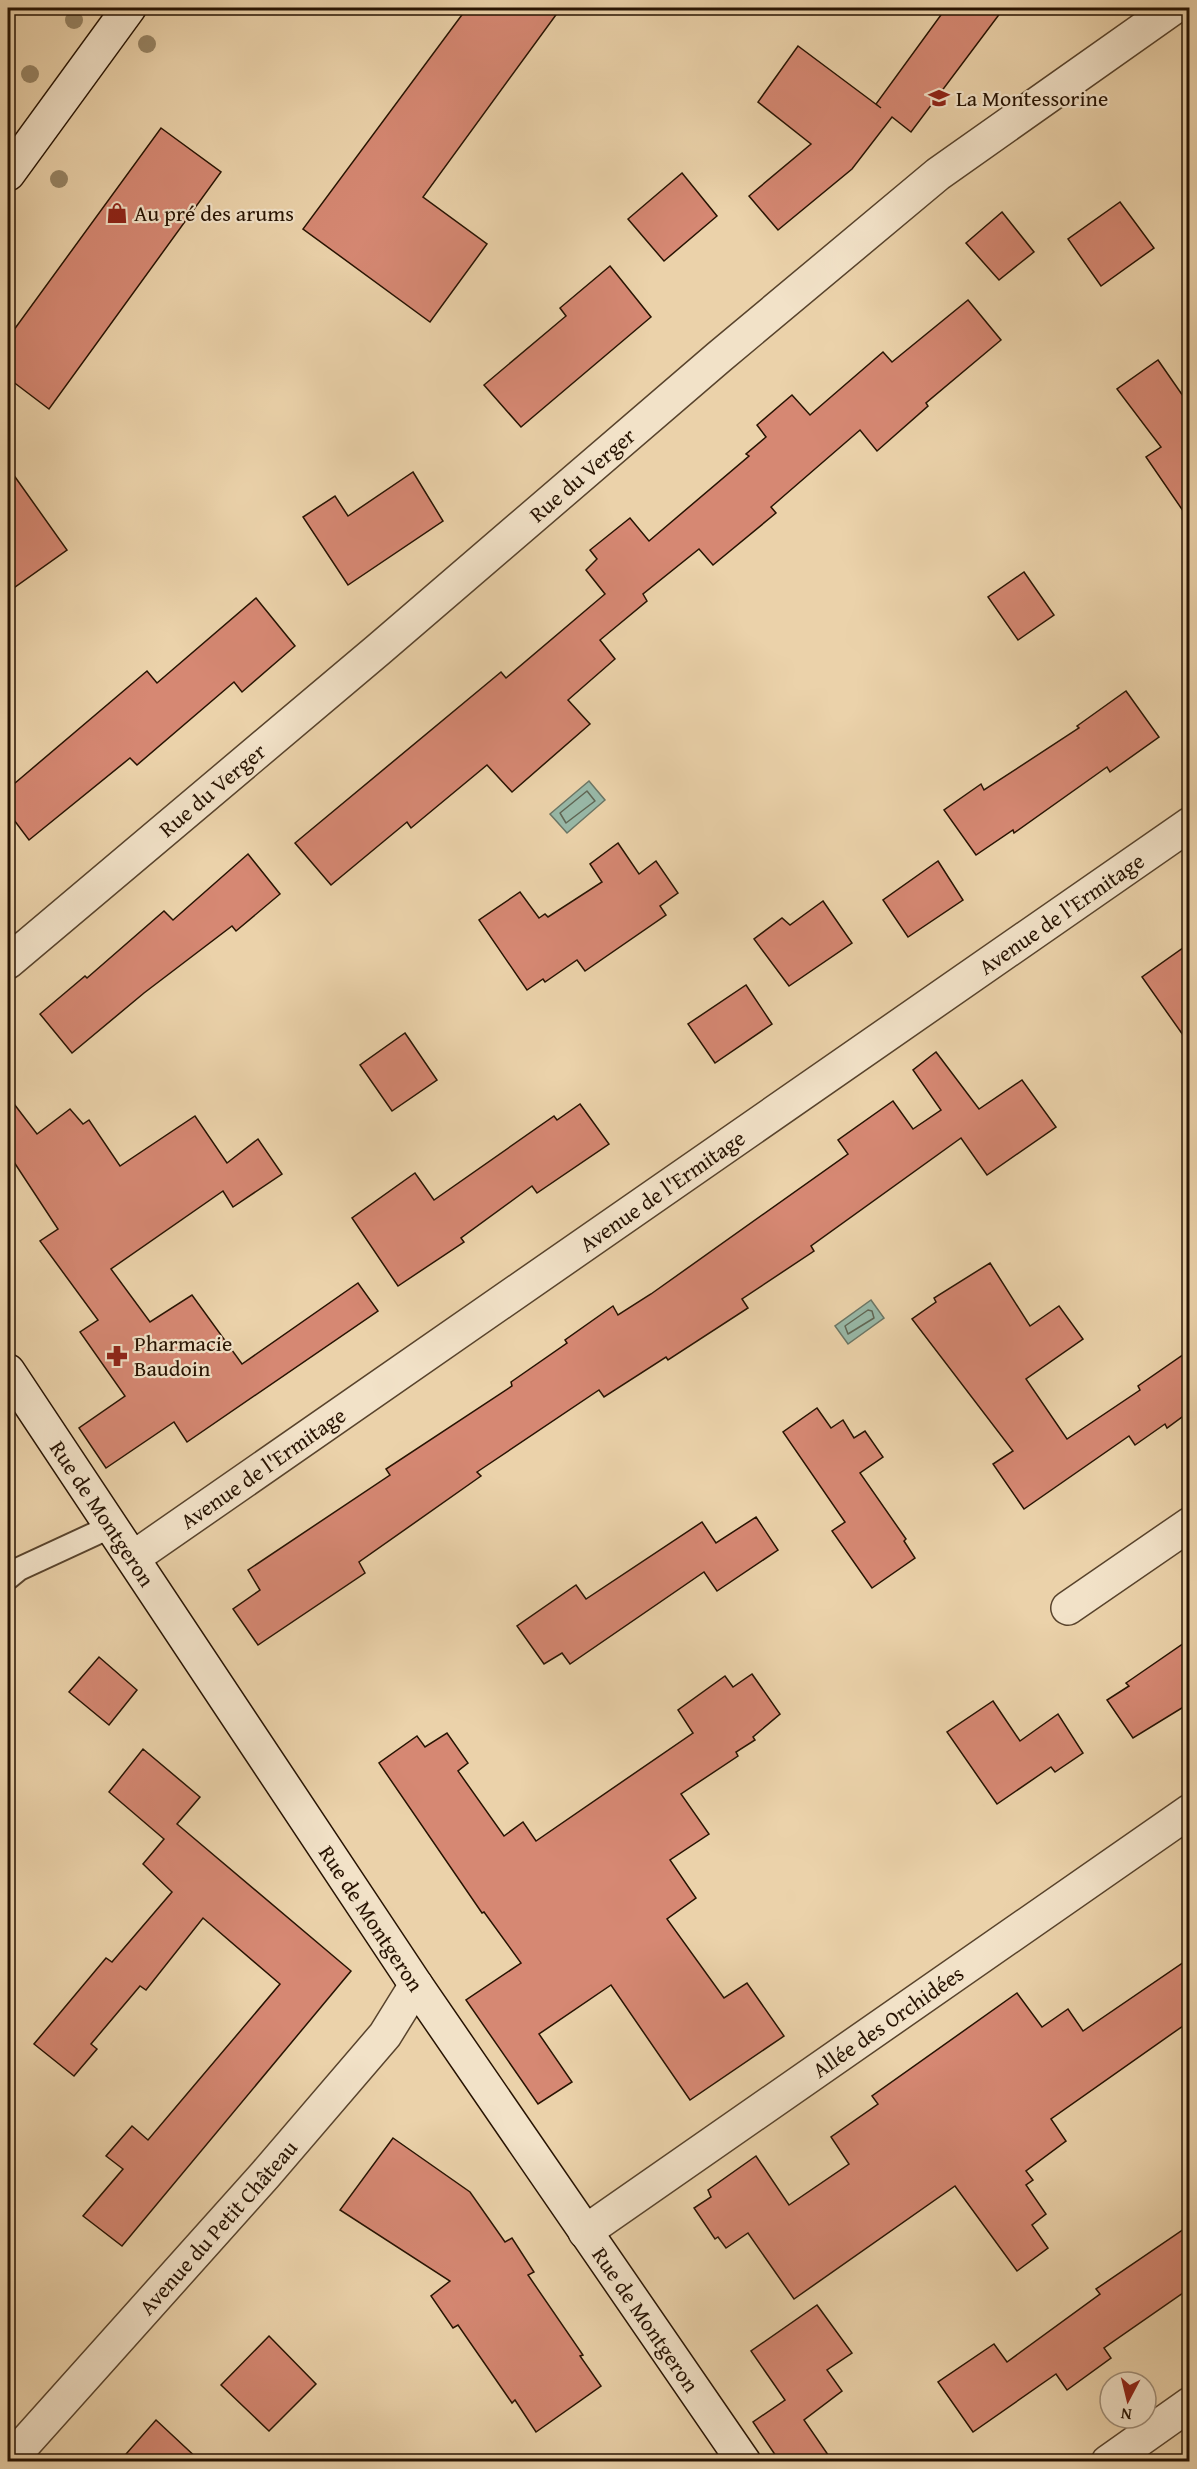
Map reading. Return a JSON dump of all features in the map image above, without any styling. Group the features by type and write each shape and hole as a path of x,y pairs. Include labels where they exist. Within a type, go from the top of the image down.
{"street":[{"path":"8,174 129,8"},
{"name":"Rue du Verger","path":"8,962 938,174 1171,8"},
{"name":"Avenue de l'Ermitage","path":"133,1558 1190,824"},
{"name":"Rue de Montgeron","path":"8,1371 416,1985 744,2462"},
{"path":"1068,1608 1190,1524"},
{"name":"Allée des Orchidées","path":"585,2232 1190,1811"},
{"name":"Avenue du Petit Château","path":"8,2462 265,2175 385,2035 416,1985"},
{"path":"1108,2462 1190,2404"}],"lane":[{"path":"8,1578 19,1569 112,1526"}],"water":[{"path":"589,781 605,800 567,833 550,814"},
{"path":"871,1300 884,1318 848,1344 835,1326"}],"building":[{"path":"467,8 561,8 423,197 487,244 430,322 303,229"},
{"path":"946,8 1004,8 911,132 892,117 852,169 778,230 749,196 811,144 758,102 798,46 881,108 876,104"},
{"path":"161,128 221,172 49,409 8,378 8,338"},
{"path":"682,173 717,216 664,261 628,219"},
{"path":"1120,202 1154,248 1101,286 1068,239"},
{"path":"1002,212 1034,252 999,280 966,243"},
{"path":"610,266 651,317 521,427 484,385 566,316 560,308"},
{"path":"968,300 1001,340 926,403 928,406 877,451 860,430 771,507 776,513 713,565 699,549 643,594 647,601 600,640 615,659 568,700 590,724 512,792 487,765 411,828 407,822 331,885 295,843 501,672 506,678 605,594 586,570 597,559 590,550 630,518 649,541 749,456 746,454 766,437 757,425 792,395 810,415 883,352 892,362"},
{"path":"1158,360 1190,406 1190,521 1146,457 1161,447 1117,389"},
{"path":"8,467 67,550 8,592"},
{"path":"413,472 443,521 348,585 303,517 335,496 348,516"},
{"path":"1024,572 1054,615 1018,640 988,597"},
{"path":"256,598 295,646 242,692 234,682 137,765 130,758 29,840 8,812 8,789 147,671 157,683"},
{"path":"1126,691 1159,737 1110,772 1107,767 1014,833 1013,830 976,855 944,810 981,784 984,790 1079,728 1077,726"},
{"path":"618,843 639,874 656,861 678,893 660,906 666,915 585,971 577,960 545,982 543,979 527,990 479,920 520,892 539,918 545,914 548,917 602,882 590,864"},
{"path":"248,854 280,894 236,931 232,926 144,993 72,1053 40,1014 85,976 87,978 164,911 173,920"},
{"path":"938,861 963,900 908,937 883,900"},
{"path":"823,901 852,943 789,986 754,939 782,918 790,925"},
{"path":"1190,943 1190,1045 1142,977"},
{"path":"746,985 772,1024 715,1063 688,1024"},
{"path":"405,1033 437,1080 392,1111 360,1065"},
{"path":"936,1052 979,1109 1022,1080 1056,1127 987,1175 961,1138 811,1246 814,1251 742,1299 748,1308 668,1360 666,1357 604,1397 599,1390 477,1472 481,1476 359,1562 365,1573 258,1645 233,1609 260,1590 248,1570 390,1475 386,1469 512,1386 511,1382 567,1343 565,1340 613,1306 618,1315 651,1294 848,1154 838,1140 893,1101 913,1129 941,1110 913,1070"},
{"path":"8,1096 37,1134 70,1109 83,1124 89,1120 120,1166 195,1116 227,1163 258,1139 282,1174 233,1207 223,1191 111,1269 150,1322 192,1295 242,1364 358,1283 378,1311 187,1442 174,1422 106,1468 79,1428 125,1396 80,1332 98,1320 40,1241 58,1229 8,1153"},
{"path":"580,1104 609,1144 537,1193 532,1186 461,1238 464,1242 398,1286 352,1218 415,1173 434,1200 554,1116 557,1120"},
{"path":"990,1263 1030,1326 1059,1306 1083,1339 1026,1379 1067,1439 1140,1390 1138,1386 1190,1350 1190,1411 1167,1428 1165,1424 1135,1445 1129,1436 1024,1509 993,1464 1013,1451 912,1319 936,1302 934,1298"},
{"path":"817,1408 831,1428 843,1420 854,1438 865,1431 883,1457 860,1473 906,1539 904,1541 915,1558 872,1588 832,1531 845,1522 783,1432"},
{"path":"756,1517 778,1550 717,1591 704,1572 570,1664 562,1653 544,1664 517,1626 576,1585 586,1599 702,1522 716,1543"},
{"path":"1190,1639 1190,1703 1133,1738 1107,1700 1129,1686 1126,1683"},
{"path":"99,1657 137,1690 109,1725 69,1692"},
{"path":"752,1674 780,1714 753,1737 755,1740 736,1752 738,1756 681,1794 709,1834 670,1860 696,1898 667,1919 724,1998 747,1983 784,2036 690,2100 611,1985 539,2034 572,2082 538,2104 466,2000 521,1963 484,1912 482,1913 379,1763 417,1736 425,1747 447,1733 468,1763 458,1771 504,1836 523,1822 536,1841 693,1733 678,1710 725,1676 733,1687"},
{"path":"993,1701 1020,1741 1058,1714 1083,1753 1055,1772 1051,1767 997,1804 947,1732"},
{"path":"143,1749 200,1797 177,1824 351,1971 122,2246 83,2216 123,2169 106,2156 132,2126 148,2140 280,1984 203,1918 146,1990 140,1986 91,2044 97,2049 74,2076 34,2044 106,1958 112,1962 172,1892 143,1864 164,1839 109,1792"},
{"path":"1190,1958 1190,2021 1051,2119 1066,2141 1026,2171 1033,2180 1026,2185 1046,2214 1032,2225 1048,2248 1017,2271 955,2186 794,2299 748,2233 726,2248 718,2237 715,2239 694,2208 711,2197 708,2190 756,2156 789,2205 849,2164 831,2137 878,2104 872,2096 1017,1993 1042,2027 1068,2009 1083,2031"},
{"path":"393,2138 470,2192 505,2242 512,2238 534,2272 528,2275 583,2355 580,2356 601,2386 536,2432 515,2400 512,2403 458,2325 453,2328 431,2296 450,2281 340,2210"},
{"path":"1190,2225 1190,2288 1104,2348 1111,2358 1067,2390 1056,2374 973,2432 938,2382 994,2344 1007,2362 1100,2294 1096,2289"},
{"path":"817,2305 852,2353 827,2370 842,2391 804,2420 833,2462 780,2462 753,2422 785,2400 751,2351"},
{"path":"269,2336 316,2384 269,2431 221,2385"},
{"path":"156,2420 201,2462 119,2462"}],"place":[{"name":"La Montessorine","path":"939,98"},
{"name":"Au pré des arums","path":"117,213"},
{"name":"Pharmacie Baudoin","path":"117,1356"}]}
